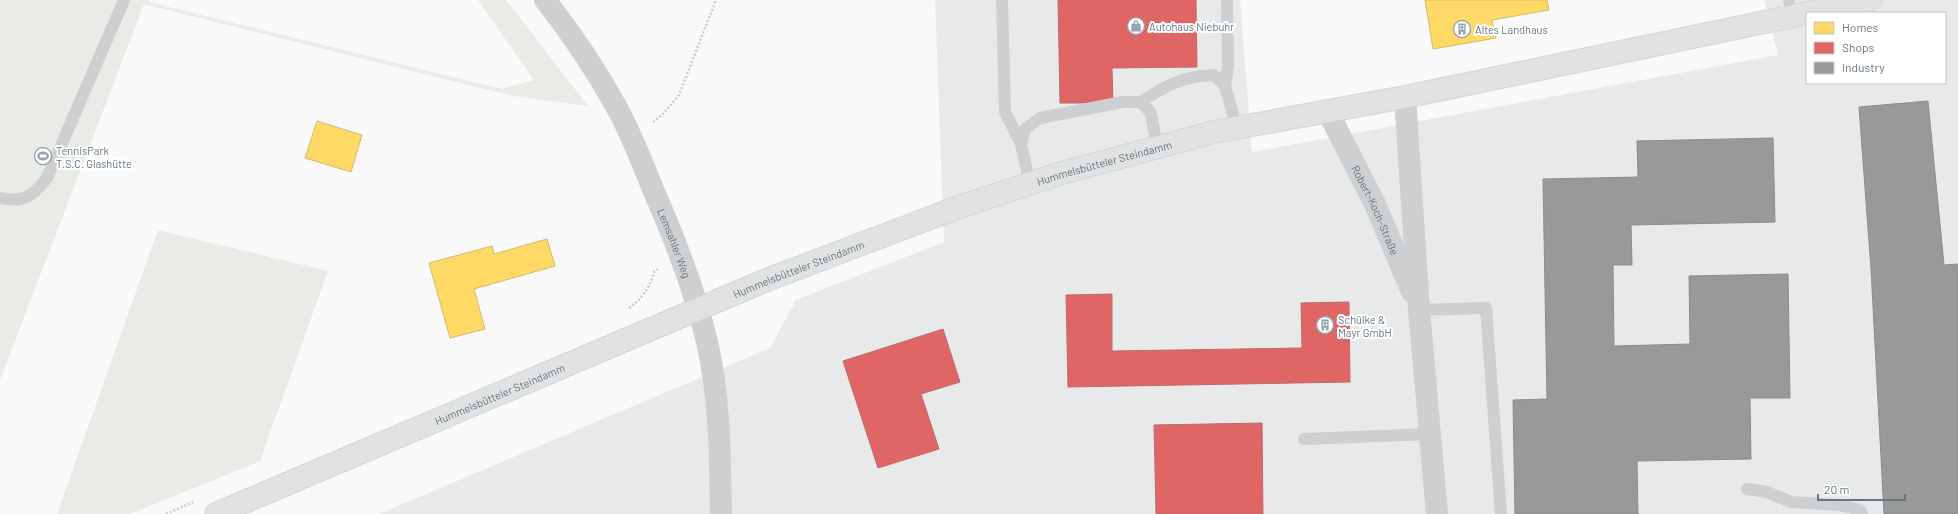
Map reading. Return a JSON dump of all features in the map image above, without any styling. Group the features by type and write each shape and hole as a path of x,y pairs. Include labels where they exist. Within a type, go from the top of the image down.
{"street":[{"name":"Lemsahler Weg","path":"545,0 569,30 596,72 631,136 673,234 685,268 707,342 717,409 721,514"},
{"name":"Hummelsbütteler Steindamm","path":"216,514 769,279 959,207 1030,184 1214,132 1405,97 1790,8 1870,0"},
{"name":"Robert-Koch-Straße","path":"1405,97 1419,310 1437,514"},
{"name":"Robert-Koch-Straße","path":"1328,112 1378,211 1419,310"}],"lane":[{"path":"0,198 14,201 26,199 38,190 47,178 124,0"},
{"path":"1002,0 1005,112 1021,144 1030,184"},
{"path":"1227,0 1228,66 1225,86 1237,128"},
{"path":"1021,144 1025,129 1040,118 1123,102 1141,102 1163,86 1196,76 1214,75 1225,86"},
{"path":"1141,102 1151,113 1157,147"},
{"path":"1419,310 1486,308 1501,514"},
{"path":"1304,439 1431,434"},
{"path":"1747,489 1766,492 1791,502 1839,505 1860,510 1862,514"}],"path":[{"path":"631,136 649,126 664,113 679,95 716,0"}],"shaded area":[{"name":"TennisPark T.S.C. Glashütte","path":"0,0 149,0 149,2 501,89 534,80 478,0 506,0 588,106 513,96 144,4 0,380"},
{"path":"935,0 1240,0 1252,152 1778,55 1764,0 1958,0 1958,514 379,514 770,348 796,300 944,242"},
{"path":"158,230 328,271 260,461 130,514 57,514"}],"building: Homes":[{"name":"Altes Landhaus","path":"1425,0 1547,0 1549,10 1492,20 1496,38 1433,49"},
{"path":"317,121 362,135 351,172 305,158"},
{"path":"547,239 555,266 474,289 485,329 450,338 429,263 492,246 494,254"}],"building: Shops":[{"path":"1058,0 1196,0 1197,67 1112,68 1113,103 1060,103"},
{"name":"Schülke & Mayr GmbH","path":"1112,294 1112,351 1302,348 1301,303 1349,302 1350,382 1068,387 1066,295"},
{"path":"943,329 960,382 921,394 939,449 878,468 843,361"},
{"path":"1262,423 1263,514 1156,514 1154,425"}],"building: Industry":[{"path":"1928,101 1944,265 1958,264 1958,514 1884,514 1871,269 1859,107"},
{"path":"1773,138 1775,222 1631,225 1632,265 1613,265 1614,346 1690,344 1689,276 1788,274 1790,398 1750,398 1751,459 1637,461 1638,514 1515,514 1513,400 1547,399 1543,179 1638,177 1637,141"}],"place":[{"name":"Autohaus Niebuhr","path":"1136,26"},
{"name":"Altes Landhaus","path":"1462,29"},
{"name":"TennisPark T.S.C. Glashütte","path":"43,156"},
{"name":"Schülke & Mayr GmbH","path":"1325,325"}]}
